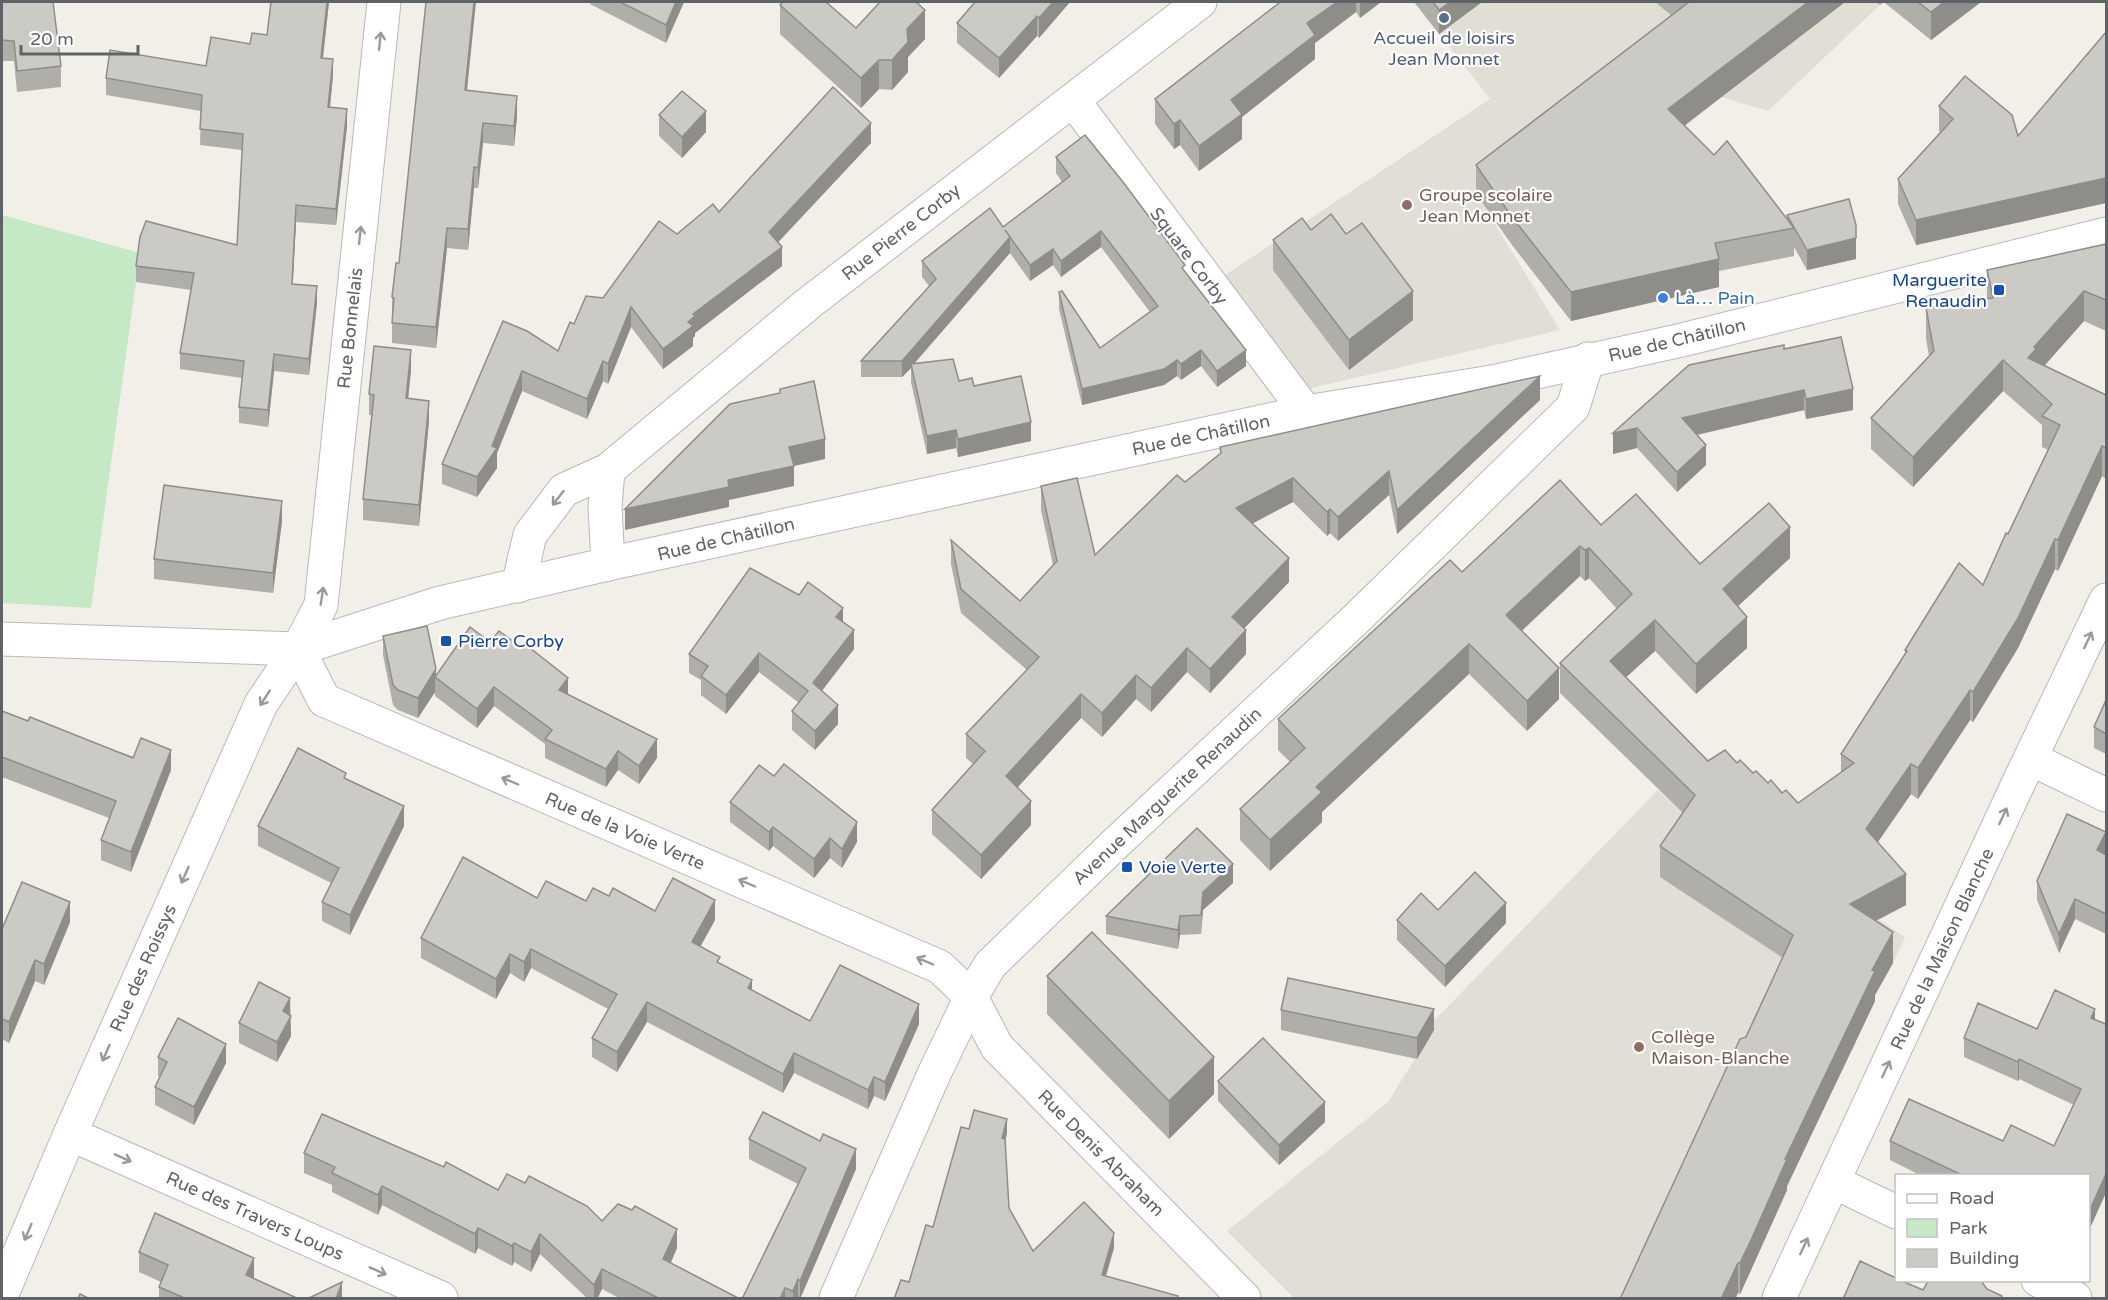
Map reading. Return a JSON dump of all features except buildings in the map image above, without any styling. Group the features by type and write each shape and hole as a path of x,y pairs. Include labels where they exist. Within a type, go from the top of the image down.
{"street":[{"name":"Rue Bonnelais","path":"298,649 321,605 384,2"},
{"name":"Rue Pierre Corby","path":"518,586 530,535 564,490 608,470 809,303 1200,2"},
{"name":"Square Corby","path":"1073,100 1306,412"},
{"name":"Rue de Châtillon","path":"2,639 298,649 440,603 608,564 1306,412 1492,382 1682,340 2106,234"},
{"name":"Avenue Marguerite Renaudin","path":"836,1299 934,1074 971,997 990,965 1116,843 1356,619 1573,407 1588,359"},
{"path":"608,470 605,507 608,564"},
{"name":"Rue de la Maison Blanche","path":"1779,1299 2106,600"},
{"name":"Rue de la Voie Verte","path":"298,649 324,700 940,968 971,997"},
{"name":"Rue des Roissys","path":"2,1294 70,1134 261,704 298,649"},
{"path":"2031,759 2106,795"},
{"name":"Rue Denis Abraham","path":"971,997 997,1047 1244,1299"},
{"name":"Rue des Travers Loups","path":"70,1134 441,1299"},
{"path":"1834,1182 1895,1212"},
{"path":"2040,1282 2075,1299"}],"shaded area":[{"name":"Groupe scolaire Jean Monnet","path":"1415,2 1883,2 1768,111 1721,97 1575,215 1476,193 1560,330 1286,394 1213,283 1490,99"},
{"path":"1883,2 1981,2 1931,40"},
{"name":"Collège Maison-Blanche","path":"1658,790 1681,811 1696,798 1905,937 1853,1042 1856,1043 1852,1051 1849,1050 1831,1094 1829,1093 1740,1294 1737,1293 1734,1298 1294,1298 1227,1231 1388,1102 1433,1030 1427,1028"}],"green space":[{"path":"2,215 140,253 91,608 2,603"}],"place":[{"name":"Accueil de loisirs Jean Monnet","path":"1444,18"},
{"name":"Groupe scolaire Jean Monnet","path":"1407,205"},
{"name":"Marguerite Renaudin","path":"1999,290"},
{"name":"Là… Pain","path":"1663,298"},
{"name":"Pierre Corby","path":"446,641"},
{"name":"Voie Verte","path":"1127,867"},
{"name":"Collège Maison-Blanche","path":"1639,1047"}]}
